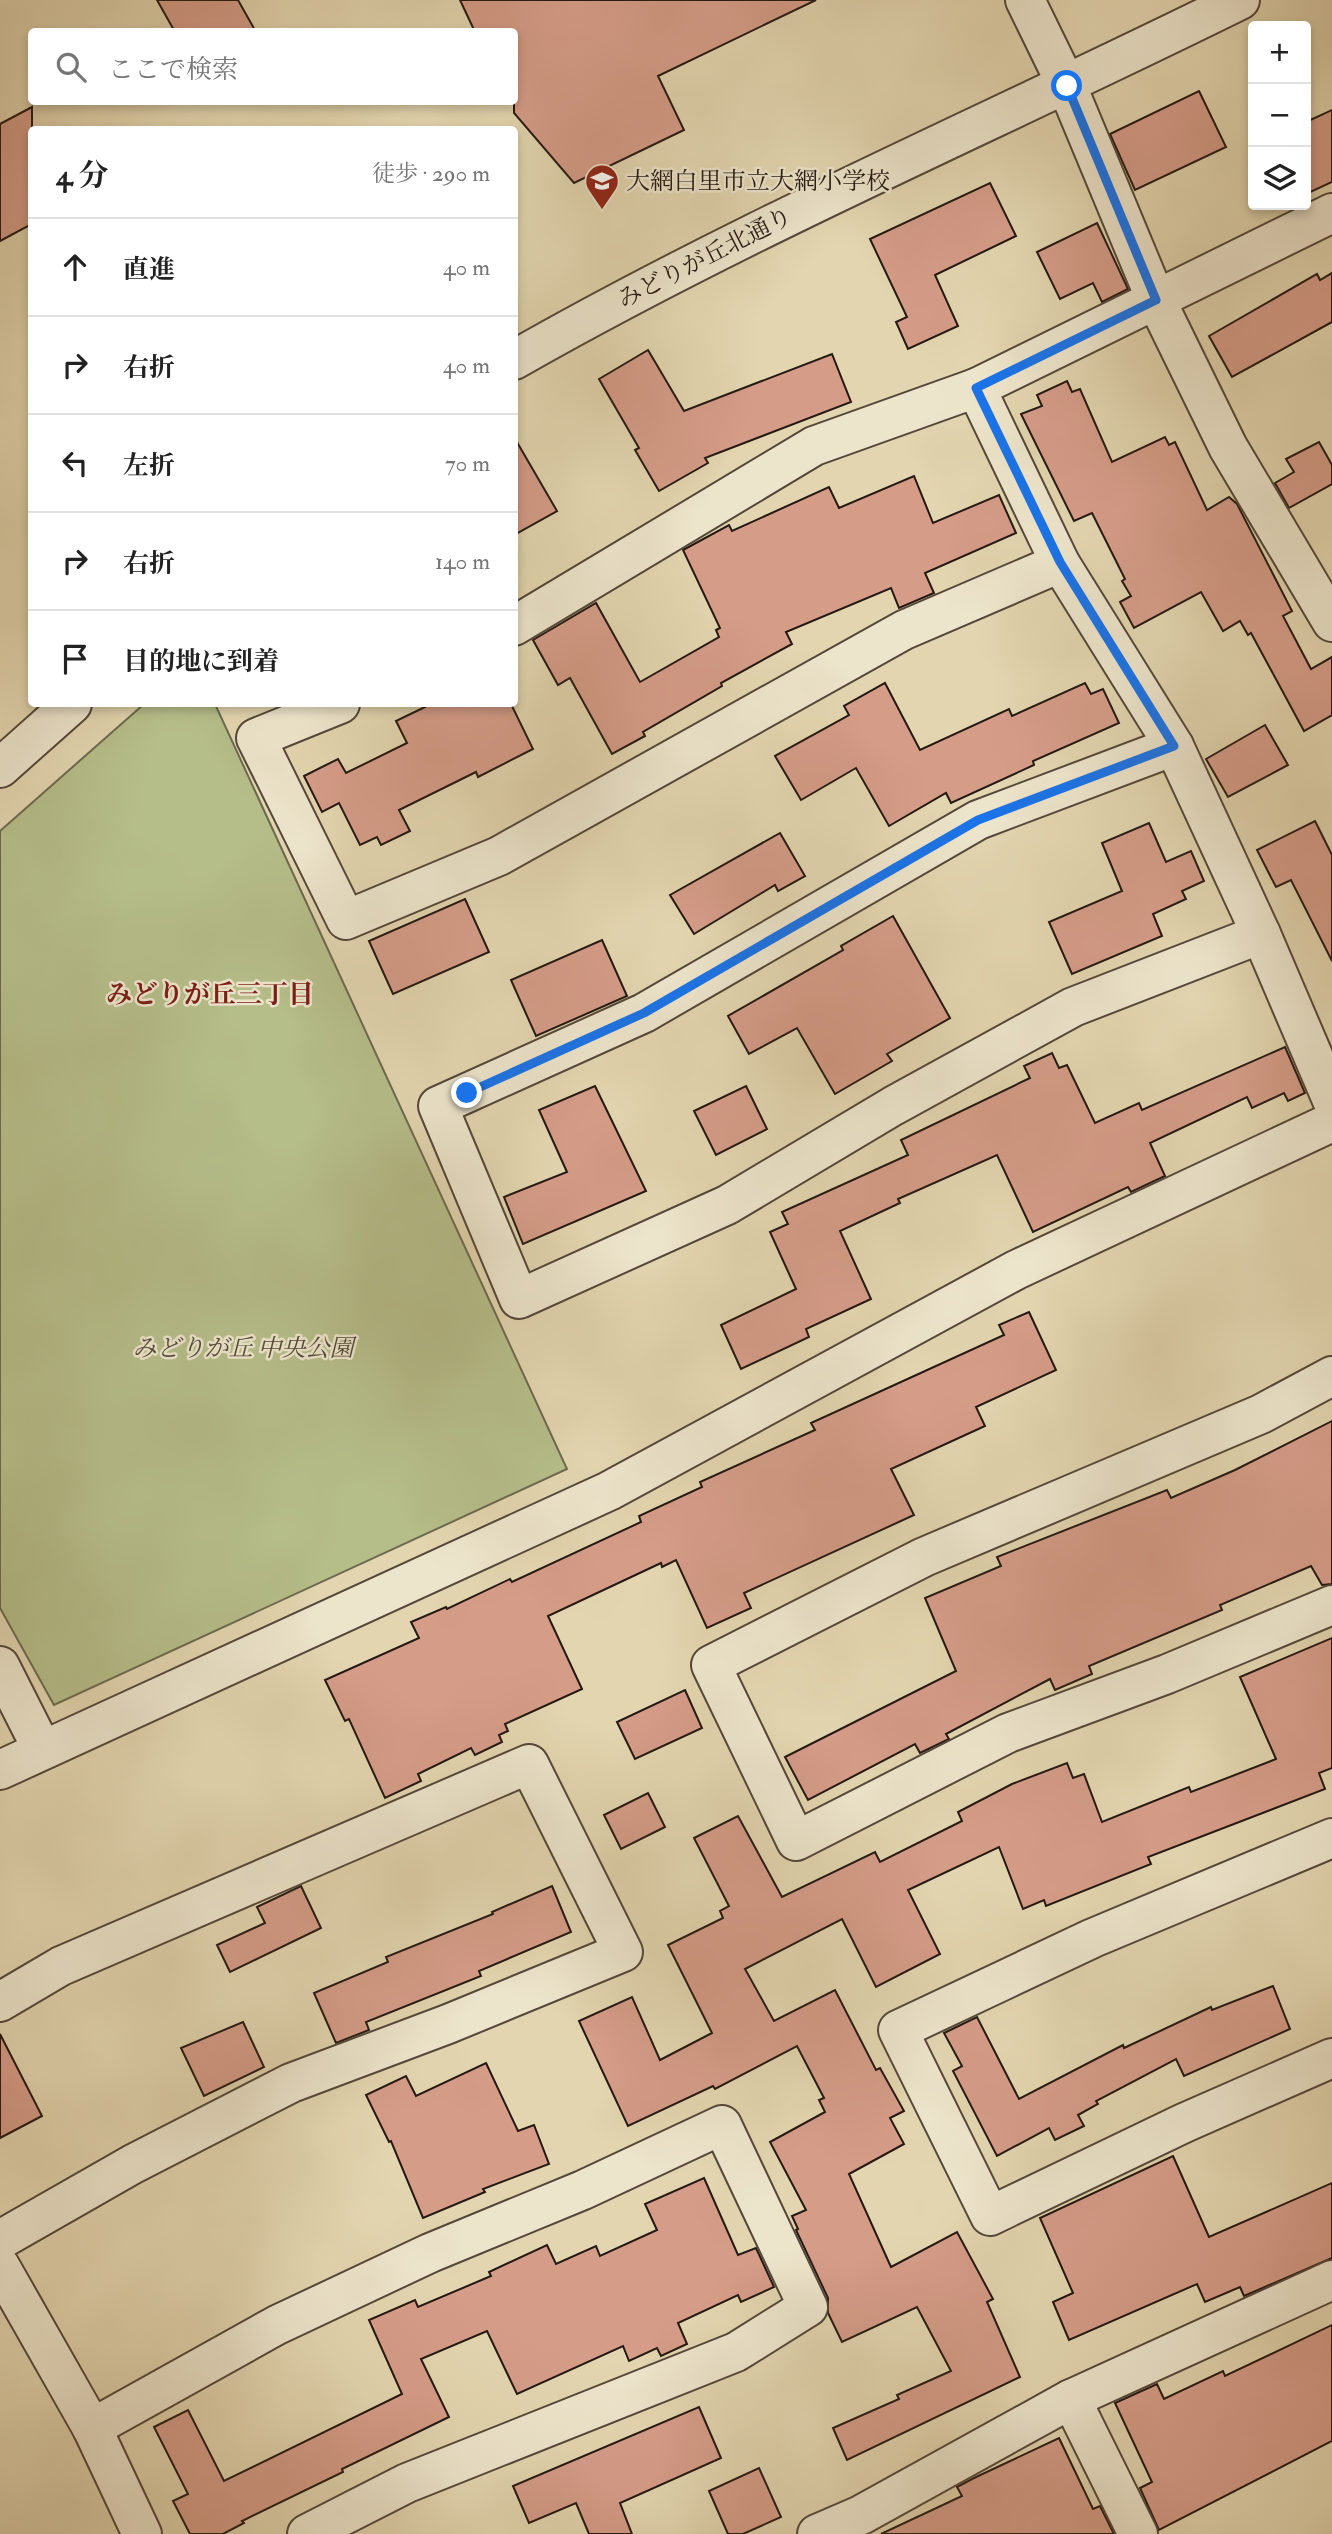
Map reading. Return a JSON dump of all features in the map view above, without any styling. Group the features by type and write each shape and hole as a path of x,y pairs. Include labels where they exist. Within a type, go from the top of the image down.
{"street":[{"path":"1025,0 1067,86 1156,300 1228,447 1332,622"},
{"name":"みどりが丘北通り","path":"518,358 733,242 1067,86 1240,0"},
{"path":"518,623 814,446 976,388 1332,213"},
{"path":"976,388 1060,562 1174,746 1261,934 1332,1100"},
{"path":"333,707 256,738 346,920 499,856 904,630 1060,562"},
{"path":"0,768 69,707"},
{"path":"1174,746 978,820 644,1013 438,1106 519,1299 727,1205 893,1106 1073,1007 1261,934"},
{"path":"0,1770 609,1491 1016,1270 1332,1122"},
{"path":"1332,1376 1261,1414 924,1557 711,1665 796,1841 1008,1733 1167,1674 1332,1605"},
{"path":"0,1666 42,1749"},
{"path":"0,2003 86,1955 529,1764 622,1952 448,2024 291,2083 133,2164 0,2240"},
{"path":"1332,1838 1093,1938 898,2030 990,2216 1184,2123 1332,2058"},
{"path":"92,2428 277,2325 430,2253 583,2190 722,2124 808,2307 736,2352 407,2483 306,2534"},
{"path":"0,2266 92,2428 142,2534"},
{"path":"817,2534 861,2515 1071,2399 1332,2280"},
{"path":"1071,2399 1138,2534"}],"green space":[{"name":"みどりが丘 中央公園","path":"141,707 216,707 567,1469 54,1705 0,1608 0,831"}],"building":[{"path":"157,0 238,0 254,28 173,28"},
{"path":"460,0 816,0 658,76 684,130 574,183 514,113 514,105 518,105 518,28 473,28"},
{"path":"1199,91 1226,147 1135,190 1110,134"},
{"path":"32,107 32,126 28,126 28,226 0,241 0,124"},
{"path":"1332,110 1332,182 1311,192 1311,147 1311,120"},
{"path":"990,183 1016,236 935,275 958,326 908,349 896,322 907,317 870,239"},
{"path":"1097,223 1128,289 1102,302 1093,283 1060,299 1037,252"},
{"path":"1332,273 1332,322 1232,377 1209,336 1317,274 1320,280"},
{"path":"648,350 684,411 832,354 851,402 705,458 708,463 659,491 635,450 639,448 599,379"},
{"path":"1067,381 1072,392 1080,389 1112,462 1165,437 1169,445 1175,442 1207,510 1229,497 1237,504 1292,611 1283,616 1311,669 1332,657 1332,715 1304,731 1251,633 1248,635 1240,621 1223,631 1201,592 1134,628 1120,602 1131,596 1122,581 1125,579 1092,513 1074,521 1021,414 1042,406 1037,395"},
{"path":"1319,442 1332,465 1332,484 1289,508 1275,483 1294,472 1286,459"},
{"path":"518,444 557,511 518,533"},
{"path":"914,476 933,523 999,495 1016,533 925,573 934,593 899,608 891,588 786,632 792,644 721,683 722,686 643,732 645,736 612,754 570,678 558,685 533,640 596,603 640,682 719,637 716,630 720,628 683,550 729,525 732,531 829,487 839,508"},
{"path":"885,683 920,750 1009,709 1012,716 1085,683 1091,694 1103,689 1119,723 1033,761 1034,765 951,803 946,793 889,826 856,768 801,800 775,756 849,715 844,706"},
{"path":"425,707 512,707 533,749 478,777 476,772 399,810 410,831 381,845 377,837 360,845 339,803 322,812 304,776 338,759 346,773 407,743 396,721"},
{"path":"1265,725 1288,765 1228,797 1206,759"},
{"path":"1315,821 1332,855 1332,961 1291,880 1276,887 1257,850"},
{"path":"1149,823 1166,862 1191,851 1204,881 1182,891 1186,899 1153,914 1162,936 1072,974 1049,922 1122,891 1102,843"},
{"path":"780,833 805,876 778,891 775,885 694,934 670,895"},
{"path":"465,899 489,952 393,994 369,941"},
{"path":"893,916 950,1018 887,1054 892,1061 835,1094 797,1028 749,1054 728,1016 843,950 841,946"},
{"path":"602,940 627,996 536,1036 511,980"},
{"path":"1285,1047 1305,1093 1288,1101 1284,1093 1252,1108 1247,1097 1150,1143 1165,1176 1131,1192 1128,1187 1033,1232 997,1155 898,1199 900,1203 840,1231 871,1299 806,1329 809,1337 741,1369 721,1325 796,1289 770,1232 788,1224 782,1212 908,1155 901,1140 1030,1078 1024,1066 1052,1053 1059,1068 1067,1065 1095,1123 1139,1103 1142,1110"},
{"path":"595,1086 646,1191 523,1244 504,1197 567,1172 539,1110"},
{"path":"746,1086 767,1129 716,1155 694,1111"},
{"path":"1029,1312 1056,1370 976,1407 985,1426 891,1469 914,1515 744,1593 751,1608 707,1628 676,1560 662,1567 661,1563 548,1616 582,1689 505,1724 508,1731 499,1735 502,1742 475,1755 471,1748 418,1774 421,1781 385,1798 349,1719 345,1721 325,1680 419,1638 411,1622 446,1607 447,1609 510,1579 512,1582 641,1522 639,1516 702,1487 700,1482 815,1430 811,1423 1004,1335 999,1325"},
{"path":"1332,1421 1332,1584 1322,1585 1311,1566 1220,1605 1222,1610 1089,1666 1092,1674 1055,1690 1050,1679 946,1734 949,1739 920,1753 915,1744 808,1800 785,1757 956,1671 925,1598 1001,1566 997,1557 1167,1490 1171,1498 1235,1470"},
{"path":"1332,1638 1332,1768 1319,1773 1325,1789 1148,1857 1151,1864 1046,1906 1044,1900 1023,1909 999,1847 908,1890 940,1954 876,1987 842,1919 745,1969 774,2021 835,1990 876,2070 880,2068 904,2111 890,2118 904,2144 849,2174 891,2267 957,2232 993,2299 987,2302 1020,2377 847,2460 833,2428 899,2399 897,2395 951,2371 917,2307 842,2342 828,2313 828,2298 792,2216 806,2210 770,2142 825,2112 819,2100 824,2098 797,2046 715,2089 713,2086 628,2126 579,2021 632,1997 660,2060 712,2033 668,1945 723,1918 720,1911 729,1906 694,1838 738,1816 782,1897 875,1852 880,1862 962,1821 958,1812 1012,1784 1067,1763 1073,1778 1084,1774 1102,1822 1189,1787 1191,1792 1276,1759 1240,1677"},
{"path":"685,1690 702,1728 635,1759 617,1722"},
{"path":"648,1793 665,1827 621,1849 604,1815"},
{"path":"301,1886 321,1928 230,1972 217,1945 265,1923 257,1907"},
{"path":"552,1886 571,1932 479,1971 481,1976 366,2022 369,2030 336,2043 314,1993 388,1962 386,1957 493,1914 492,1912"},
{"path":"1273,1986 1290,2029 1184,2076 1176,2059 1096,2101 1098,2104 1078,2115 1084,2126 1055,2140 1049,2128 997,2156 953,2071 962,2066 944,2033 977,2017 1019,2099 1123,2045 1124,2048 1211,2007 1212,2010"},
{"path":"243,2022 264,2067 204,2096 181,2048"},
{"path":"0,2034 42,2116 0,2138"},
{"path":"486,2063 518,2131 534,2125 549,2164 483,2189 485,2192 423,2218 391,2141 389,2142 366,2095 406,2076 416,2096"},
{"path":"1173,2156 1209,2237 1332,2183 1332,2258 1244,2296 1240,2287 1205,2302 1197,2284 1069,2340 1053,2302 1073,2293 1040,2218"},
{"path":"704,2178 738,2255 756,2248 774,2287 741,2302 738,2295 678,2323 687,2344 661,2356 657,2348 629,2361 623,2346 517,2394 487,2331 421,2359 449,2417 342,2469 343,2472 242,2521 244,2523 223,2534 190,2534 173,2501 188,2494 154,2427 188,2410 224,2481 402,2394 369,2320 415,2300 418,2307 491,2276 489,2272 547,2245 556,2264 596,2246 600,2256 657,2230 645,2204"},
{"path":"1332,2325 1332,2441 1159,2530 1140,2488 1152,2482 1115,2403 1157,2384 1164,2399 1223,2371 1225,2376"},
{"path":"699,2407 721,2458 620,2503 632,2534 589,2534 576,2503 529,2523 513,2486"},
{"path":"1059,2438 1093,2509 1100,2506 1114,2534 881,2534 962,2496 957,2487"},
{"path":"759,2468 781,2517 743,2534 728,2534 709,2491"}],"place":[{"name":"大網白里市立大網小学校","path":"602,211"}],"district":[{"name":"みどりが丘三丁目","path":"210,995"}],"route":[{"path":"467,1093 644,1013 978,820 1174,746 1060,562 976,388 1156,300 1067,86"}]}
